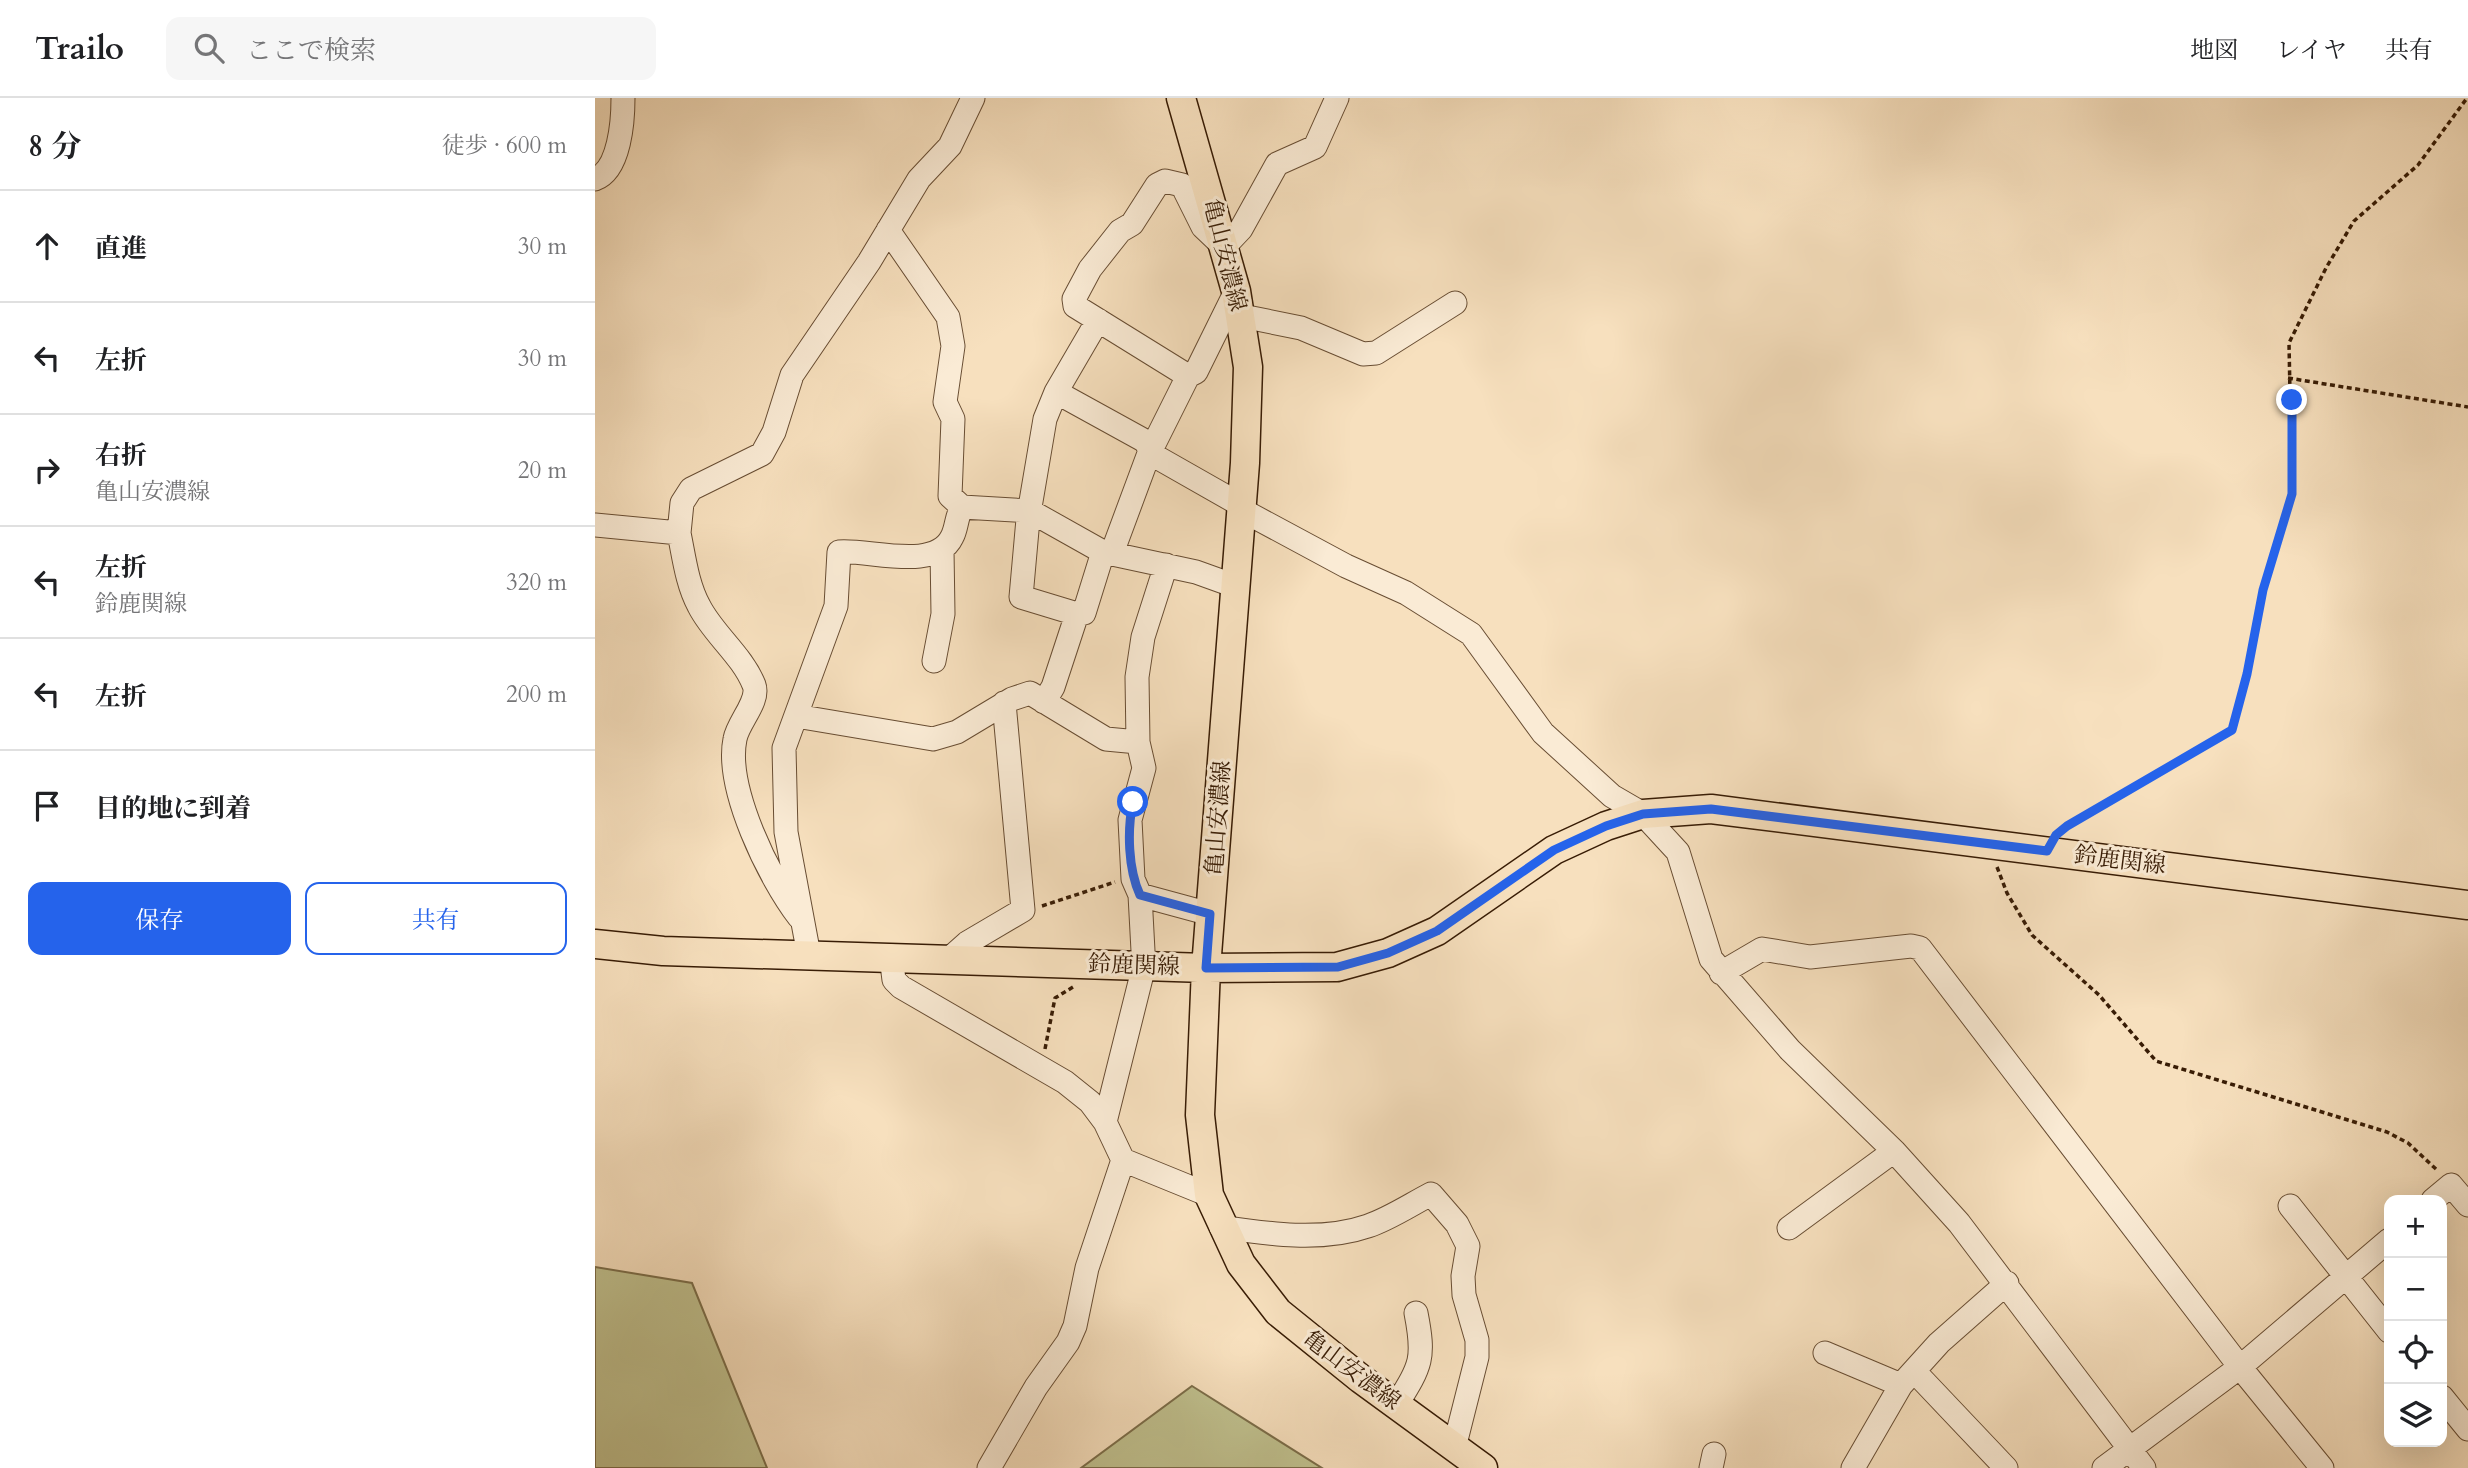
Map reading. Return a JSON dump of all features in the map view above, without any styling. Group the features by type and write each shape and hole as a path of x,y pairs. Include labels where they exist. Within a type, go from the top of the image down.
{"main road":[{"name":"亀山安濃線","path":"1181,98 1239,304 1248,398 1206,968 1200,1115 1209,1195 1221,1227 1241,1264 1278,1312 1361,1379 1483,1468"},
{"name":"鈴鹿関線","path":"595,944 663,951 891,956 1206,968 1338,967 1388,953 1437,931 1554,850 1606,826 1643,814 1711,809 2468,905"}],"street":[{"path":"595,179 600,177 613,160 623,98"},
{"path":"803,923 772,875 744,810 735,738 743,716 753,701 755,687 746,670 699,606 691,586 679,533 683,503 691,489 762,454 773,432 792,375 926,170 950,146 973,98"},
{"path":"1188,376 1075,306 1074,299 1090,269 1120,230 1132,224 1157,185 1165,181 1182,186 1203,227 1224,247 1241,229 1277,164 1310,152 1319,142 1325,122 1333,109"},
{"path":"888,230 948,317 953,346 945,402 953,419 950,496 962,507 1030,511 1107,552 1166,565 1235,586"},
{"path":"1098,320 1056,391 1045,419 1030,511 1021,597 1077,614 1084,613 1151,451 1188,376 1196,372 1239,304 1363,354 1376,353 1455,303"},
{"path":"1056,391 1145,441 1151,451 1240,507 1346,566 1406,593 1471,634 1543,733 1612,796 1643,814 1678,852 1711,959 1721,973 1790,1050 1894,1150 1959,1223 2007,1283 2144,1468"},
{"path":"934,661 943,614 942,550 952,537 962,507"},
{"path":"595,525 679,533"},
{"path":"809,955 786,832 782,780 783,748 835,606 839,552 911,557 942,550"},
{"path":"1143,951 1131,820 1144,768 1138,742 1137,677 1141,650 1166,565"},
{"path":"1044,702 1053,687 1077,614"},
{"path":"796,716 933,739 957,732 1004,703 1030,693 1106,739 1138,742"},
{"path":"949,959 967,943 1023,910 1004,703"},
{"path":"1137,887 1210,914"},
{"path":"1721,973 1762,948 1810,957 1911,946 1920,948 2240,1367 2322,1468"},
{"path":"891,956 894,980 901,986 1041,1068 1090,1102 1105,1122 1123,1160 1209,1195"},
{"path":"1105,1122 1142,978"},
{"path":"1789,1228 1894,1150"},
{"path":"989,1468 1075,1326 1087,1268 1123,1160"},
{"path":"1221,1227 1276,1234 1348,1232 1369,1226 1431,1194 1457,1224 1468,1246 1463,1276 1464,1294 1477,1340 1477,1357 1454,1448"},
{"path":"2290,1206 2384,1325"},
{"path":"2104,1468 2240,1367 2384,1244"},
{"path":"1853,1468 1908,1379 1938,1343 2007,1283"},
{"path":"1397,1404 1420,1367 1421,1340 1416,1313"},
{"path":"1825,1353 1908,1379 2006,1468"},
{"path":"2447,1402 2468,1429"}],"path":[{"path":"2047,851 2056,835 2067,826 2232,730 2247,674 2265,580 2292,494 2289,343 2329,262 2354,220 2418,165 2467,98"},
{"path":"2288,378 2468,407"},
{"path":"1993,844 1997,867 2007,893 2032,935 2099,995 2156,1061 2387,1132 2408,1143 2460,1190"},
{"path":"1023,910 1100,885 1137,887"},
{"path":"1041,1068 1055,999 1080,984"}],"green space":[{"path":"595,1267 692,1283 767,1468 595,1468"},
{"path":"1192,1386 1322,1468 1081,1468"}],"route":[{"path":"1133,802 1133,879 1140,895 1210,914 1206,968 1338,967 1388,953 1437,931 1554,850 1606,826 1643,814 1711,809 2047,851 2056,835 2067,826 2232,730 2247,674 2263,590 2292,494 2292,400"}]}
